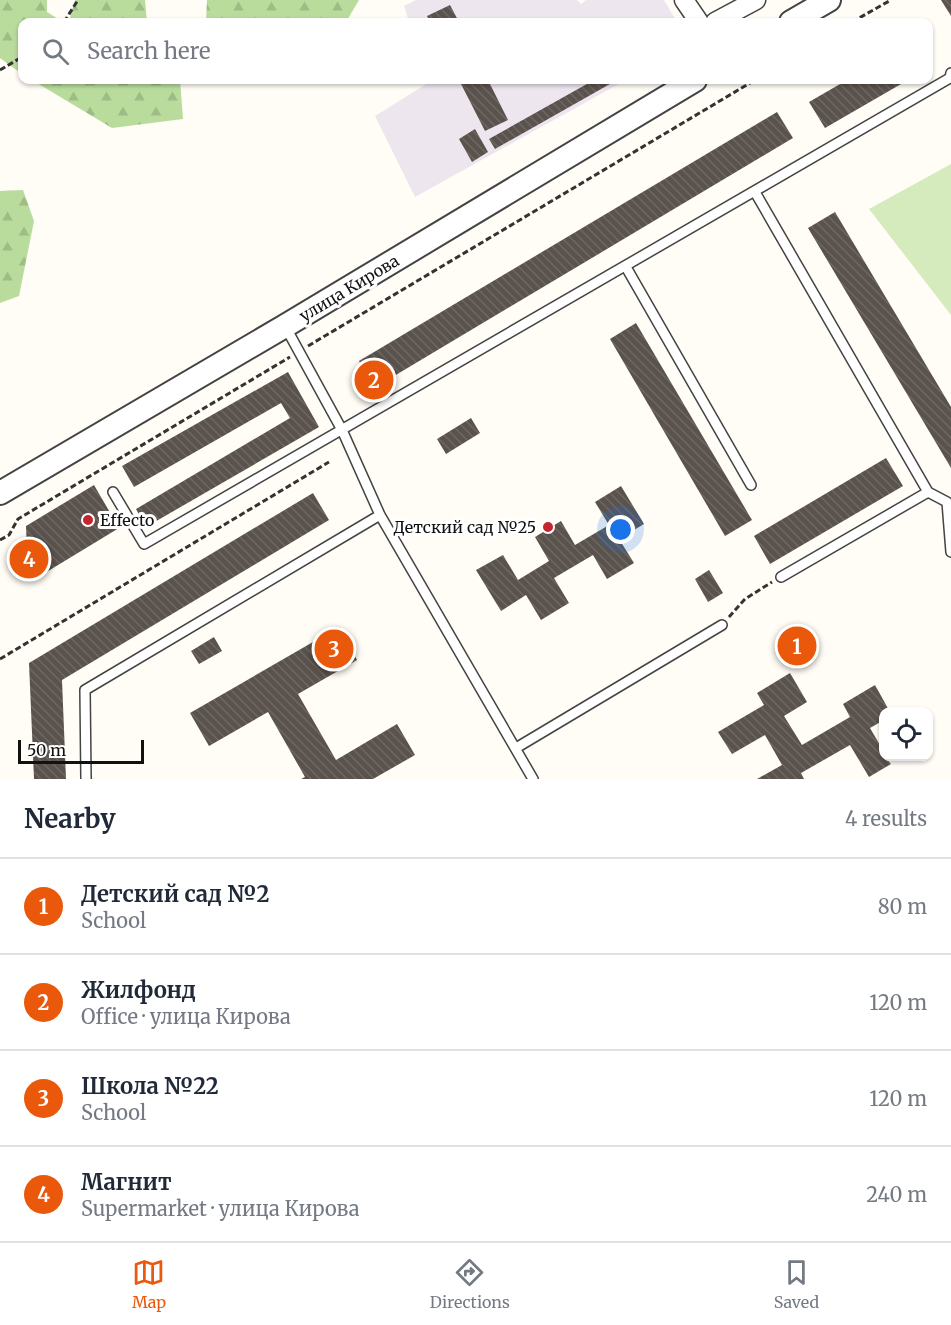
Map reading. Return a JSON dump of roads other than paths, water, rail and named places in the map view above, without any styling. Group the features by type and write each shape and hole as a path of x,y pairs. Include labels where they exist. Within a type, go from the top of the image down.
{"street":[{"path":"684,0 696,18"},
{"path":"722,18 756,0"},
{"path":"797,18 829,0"},
{"name":"улица Кирова","path":"0,493 285,326 688,84"}],"lane":[{"path":"113,492 144,544 755,192 950,78 951,73"},
{"path":"755,192 928,492 947,502 951,552"},
{"path":"626,267 751,485"},
{"path":"285,326 342,430 380,515 533,779"},
{"path":"781,577 928,492"},
{"path":"86,779 85,690 380,515"},
{"path":"516,748 722,625"}],"place":[{"name":"Жилфонд","path":"374,380"},
{"name":"Effecto","path":"88,520"},
{"name":"Детский сад №25","path":"548,527"},
{"name":"Магнит","path":"29,559"},
{"name":"Детский сад №2","path":"797,646"},
{"name":"Школа №22","path":"334,649"}]}
